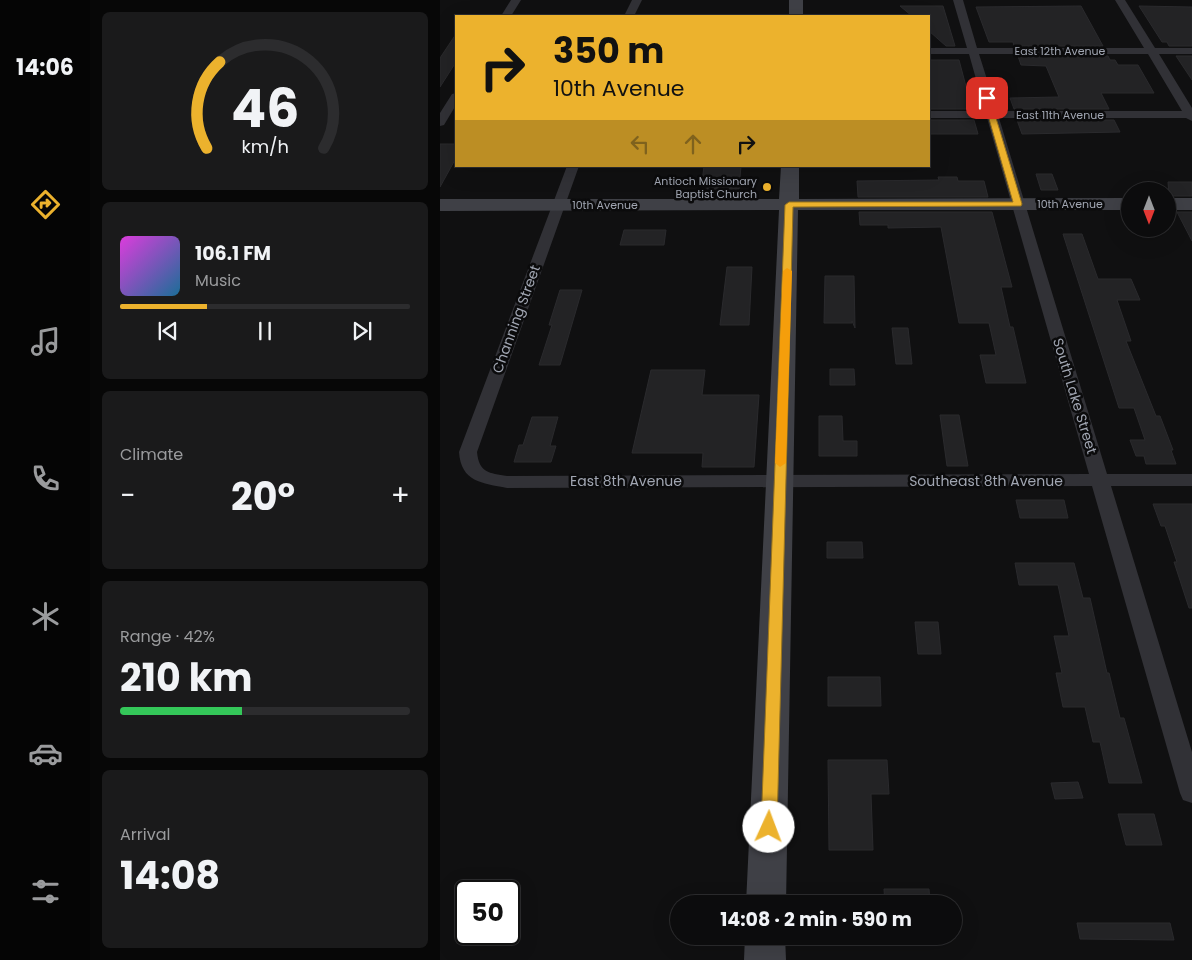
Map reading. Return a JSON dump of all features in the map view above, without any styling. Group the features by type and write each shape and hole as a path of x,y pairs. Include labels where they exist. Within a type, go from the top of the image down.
{"main road":[{"path":"796,0 796,15"},
{"path":"766,895 790,167"},
{"name":"10th Avenue","path":"440,205 1121,204"},
{"path":"1176,204 1192,204"},
{"path":"765,945 765,960"}],"street":[{"path":"507,15 516,0"},
{"path":"630,15 638,0"},
{"name":"South Lake Street","path":"958,0 1192,793"},
{"path":"1120,0 1191,115"},
{"name":"East 12th Avenue","path":"930,51 1192,50"},
{"path":"447,117 455,98"},
{"name":"East 11th Avenue","path":"930,115 1191,115"},
{"name":"Channing Street","path":"474,472 468,462 468,452 573,167"},
{"name":"East 8th Avenue","path":"474,472 487,479 507,482 780,481"},
{"name":"Southeast 8th Avenue","path":"780,481 1192,480"}],"building":[{"path":"900,6 943,6 955,46 946,46 930,32 930,15 911,15"},
{"path":"1081,6 1103,46 1014,46 1013,42 989,42 976,7"},
{"path":"1139,6 1192,7 1192,46 1169,46 1167,42 1162,42"},
{"path":"455,36 455,64 440,87 440,58"},
{"path":"1018,56 1108,56 1110,60 1115,60 1118,65 1138,65 1154,93 1101,93 1109,109 1014,109 1010,98 1059,97 1046,66 1021,65"},
{"path":"1176,56 1192,56 1192,80"},
{"path":"930,60 959,60 972,109 930,109"},
{"path":"930,120 974,120 978,134 930,134"},
{"path":"1017,120 1114,120 1120,132 1022,134"},
{"path":"440,144 455,144 455,160 440,187"},
{"path":"704,167 741,167 739,189 707,189 708,182 702,182"},
{"path":"1036,174 1052,174 1058,190 1041,190"},
{"path":"938,177 957,177 958,181 984,181 988,197 858,197 857,181 939,180"},
{"path":"1176,182 1192,182 1192,196 1176,196"},
{"path":"859,212 992,212 1012,287 1001,287 1010,327 1013,327 1026,383 986,383 980,355 996,355 989,323 959,323 941,227 888,228 888,225 860,225"},
{"path":"1177,212 1192,212 1192,241"},
{"path":"624,230 666,230 664,245 620,245"},
{"path":"1063,234 1082,234 1098,279 1131,279 1140,300 1117,300 1131,341 1126,341 1156,416 1160,416 1173,450 1171,450 1176,464 1146,464 1144,456 1136,456 1130,440 1145,440 1134,408 1119,408"},
{"path":"727,267 752,267 749,325 720,325"},
{"path":"825,276 854,276 855,328 852,321 852,323 824,323"},
{"path":"560,290 582,290 560,365 539,365 552,325 549,325"},
{"path":"892,328 908,328 912,364 896,364"},
{"path":"830,369 854,369 855,385 830,385"},
{"path":"651,370 705,370 702,395 759,395 754,467 702,467 703,453 632,453"},
{"path":"940,415 959,415 968,466 947,466"},
{"path":"819,416 842,416 843,441 857,441 857,456 819,456"},
{"path":"532,417 558,417 550,446 556,446 551,462 514,462 519,445 523,445"},
{"path":"1016,500 1064,500 1068,518 1020,518"},
{"path":"1153,504 1192,504 1192,608 1189,608 1165,526 1161,526"},
{"path":"827,542 862,542 863,558 827,558"},
{"path":"1015,563 1074,563 1083,598 1090,598 1107,673 1109,673 1120,718 1124,718 1142,783 1109,783 1100,742 1093,742 1085,707 1063,707 1056,673 1062,673 1054,636 1069,636 1058,585 1019,585"},
{"path":"915,622 938,622 941,654 918,654"},
{"path":"828,677 880,677 881,706 828,706"},
{"path":"828,760 887,760 889,794 871,794 873,850 829,850"},
{"path":"1078,782 1083,798 1055,799 1051,783"},
{"path":"1118,814 1154,814 1162,845 1126,845"},
{"path":"884,889 929,889 929,895 884,895"},
{"path":"1077,923 1170,923 1174,940 1080,939"}],"slow traffic":[{"path":"780,463 787,271"}],"place":[{"name":"Antioch Missionary Baptist Church","path":"767,187"}],"route":[{"path":"769,827 789,205 1018,204 987,98"}]}
